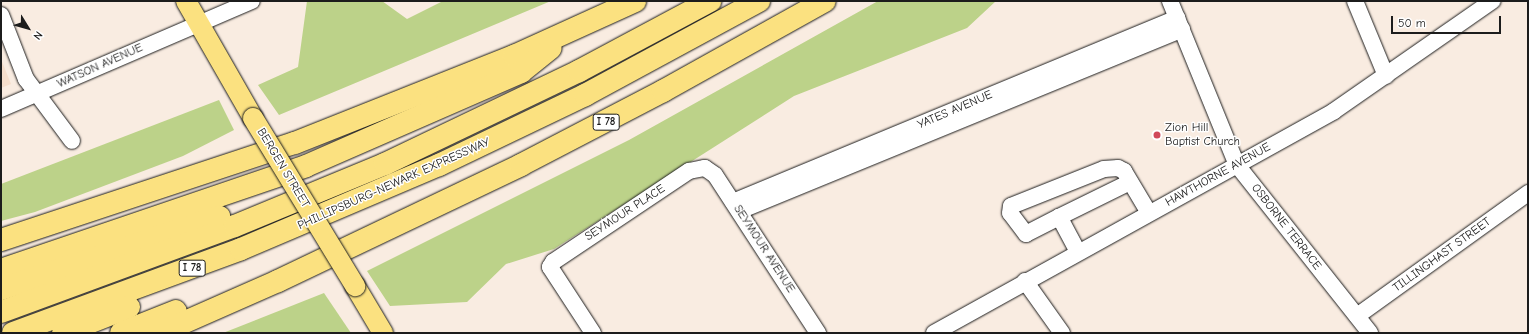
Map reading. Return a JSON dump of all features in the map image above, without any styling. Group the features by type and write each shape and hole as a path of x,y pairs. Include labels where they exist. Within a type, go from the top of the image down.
{"highway":[{"path":"1,240 268,153 416,97 576,29 635,1"},
{"name":"PHILLIPSBURG-NEWARK EXPRESSWAY","path":"1,312 321,192 524,98 710,1"},
{"name":"PHILLIPSBURG-NEWARK EXPRESSWAY","path":"13,333 198,266 367,196 585,95 759,1"},
{"name":"I 78","path":"160,333 382,231 610,120 825,1"},
{"path":"1,270 232,193 381,135 521,72 576,29"},
{"path":"1,289 217,218 321,192"},
{"path":"64,333 185,283 367,196"},
{"path":"121,333 382,231"}],"main road":[{"name":"BERGEN STREET","path":"186,1 253,118 383,333"}],"street":[{"name":"WATSON AVENUE","path":"1,109 252,1"},
{"name":"OSBORNE TERRACE","path":"1170,1 1237,165 1370,333"},
{"path":"1355,1 1386,76"},
{"name":"HAWTHORNE AVENUE","path":"934,333 1025,281 1334,111 1492,1"},
{"path":"1,15 26,79 72,141"},
{"name":"YATES AVENUE","path":"736,206 1180,23"},
{"name":"SEYMOUR AVENUE","path":"706,168 715,176 736,206 818,333"},
{"name":"SEYMOUR PLACE","path":"593,333 550,267 559,256 689,171 706,168"},
{"path":"1130,182 1026,234 1010,213 1012,206 1104,169 1118,168 1130,182 1149,213"},
{"name":"TILLINGHAST STREET","path":"1357,316 1528,193"},
{"path":"1059,217 1078,252"},
{"path":"1025,281 1062,333"}],"shaded area":[{"path":"1,59 11,84 1,88"}],"green space":[{"path":"307,1 382,1 407,19 443,1 551,1 279,115 258,85 298,67"},
{"path":"878,1 996,1 967,28 794,96 554,249 506,264 467,302 390,306 367,271 629,140"},
{"path":"219,100 234,130 183,156 35,212 1,221 1,184"},
{"path":"324,293 351,333 223,333"}],"place":[{"name":"Zion Hill Baptist Church","path":"1157,135"}]}
